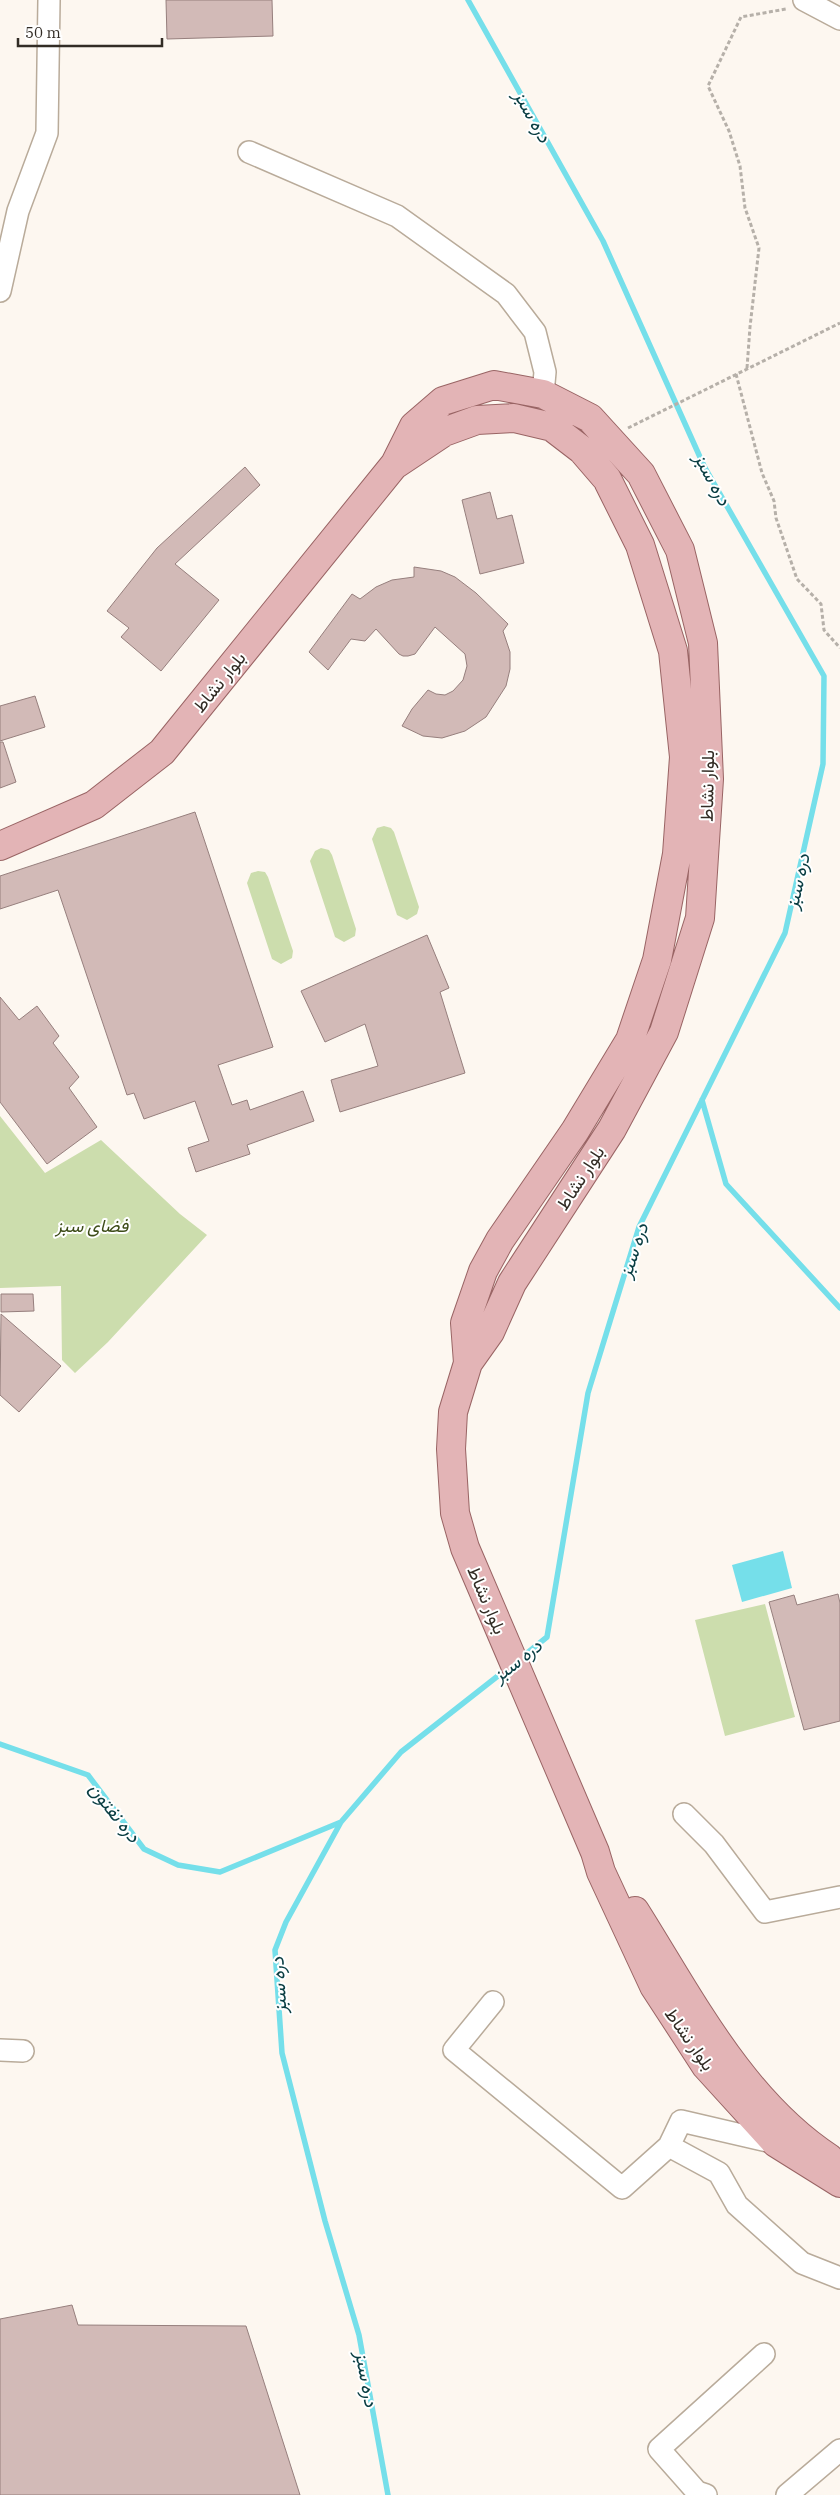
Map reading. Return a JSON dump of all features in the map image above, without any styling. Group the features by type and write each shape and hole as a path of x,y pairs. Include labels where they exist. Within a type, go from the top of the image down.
{"main road":[{"name":"بلوار نشاط","path":"0,846 94,805 162,752 395,464 414,426 443,401 494,385 543,394 590,418 612,439 641,474 680,550 703,643 710,779 700,918 664,1032 612,1129 512,1283 490,1332 468,1363 453,1412 451,1449 456,1514 465,1548 530,1704 595,1852 601,1872 654,1986 706,2066 776,2143 840,2183"},
{"name":"بلوار نشاط","path":"395,464 444,432 477,420 514,418 552,427 582,450 607,478 640,545 673,651 684,757 677,854 661,941 657,960 630,1040 575,1131 500,1240 483,1271 465,1323 468,1363"},
{"name":"بلوار نشاط","path":"595,1852 607,1867 736,2069 774,2112 808,2144 840,2165"}],"street":[{"path":"0,291 18,210 47,132 49,0"},
{"path":"808,2 840,19"},
{"path":"249,152 397,216 506,294 535,332 545,372 543,394"},
{"path":"684,1814 714,1844 765,1912 840,1897"},
{"path":"493,2002 454,2050 622,2188 669,2146 680,2121 776,2143"},
{"path":"0,2050 23,2051"},
{"path":"669,2146 719,2173 737,2206 802,2263 840,2278"},
{"path":"706,2495 697,2492 658,2449 764,2354"},
{"path":"787,2495 840,2450"}],"path":[{"path":"747,368 759,248 745,208 740,166 729,131 708,86 741,17 808,2"},
{"path":"622,431 840,323"},
{"path":"736,374 751,438 762,473 774,501 776,518 797,579 821,604 824,630 840,648"}],"green space":[{"path":"384,826 391,828 394,832 419,907 417,914 407,920 397,915 372,839 377,828"},
{"path":"321,848 329,850 332,855 356,929 355,936 344,942 335,937 310,861 315,851"},
{"path":"265,872 268,877 293,951 292,958 281,964 272,959 247,883 251,873"},
{"name":"فضای سبز","path":"0,1116 45,1173 101,1140 180,1214 207,1235 108,1342 75,1373 62,1360 61,1286 0,1288"},
{"path":"765,1604 795,1717 725,1736 695,1620"}],"water":[{"path":"783,1551 792,1588 742,1602 732,1565"}],"building":[{"path":"166,0 272,0 273,36 167,39"},
{"path":"245,467 260,485 175,564 219,600 161,671 121,637 129,628 107,611 157,548"},
{"path":"490,492 497,519 512,515 524,563 480,574 462,500"},
{"path":"414,567 441,571 455,577 476,593 508,624 503,631 510,652 510,669 506,686 486,717 465,731 442,738 423,736 402,726 412,709 428,690 436,694 445,695 453,691 463,680 467,666 465,654 435,627 415,654 408,656 399,654 376,629 365,641 351,639 328,670 309,652 352,594 360,599 376,587 392,580 414,577"},
{"path":"35,696 45,727 0,741 0,706"},
{"path":"0,742 3,742 16,782 0,788"},
{"path":"195,812 273,1047 218,1065 232,1105 247,1100 250,1110 303,1091 314,1121 247,1145 250,1154 196,1172 188,1148 209,1141 195,1101 144,1119 134,1093 127,1095 58,890 0,909 0,876"},
{"path":"427,935 449,988 440,992 465,1073 340,1112 331,1080 378,1066 365,1024 325,1042 301,991"},
{"path":"0,997 19,1020 37,1006 59,1036 53,1043 79,1077 69,1088 97,1127 47,1164 0,1102"},
{"path":"1,1294 33,1294 34,1311 1,1312"},
{"path":"1,1314 61,1366 19,1412 0,1395"},
{"path":"838,1594 840,1603 840,1721 804,1730 769,1602 794,1595 797,1605"},
{"path":"72,2305 78,2325 246,2326 300,2495 0,2495 0,2319"}],"waterway":[{"name":"دره سبز","path":"468,0 603,241 704,466 824,676 823,764 785,933 639,1227 588,1393 547,1637 521,1658"},
{"path":"702,1100 726,1184 840,1308"},
{"name":"دره سبز","path":"388,2495 359,2335 325,2221 282,2053 275,1950 286,1922 341,1822 401,1752 508,1668"},
{"name":"دره نفتون","path":"0,1744 88,1775 144,1849 178,1865 220,1872 341,1822"}]}
